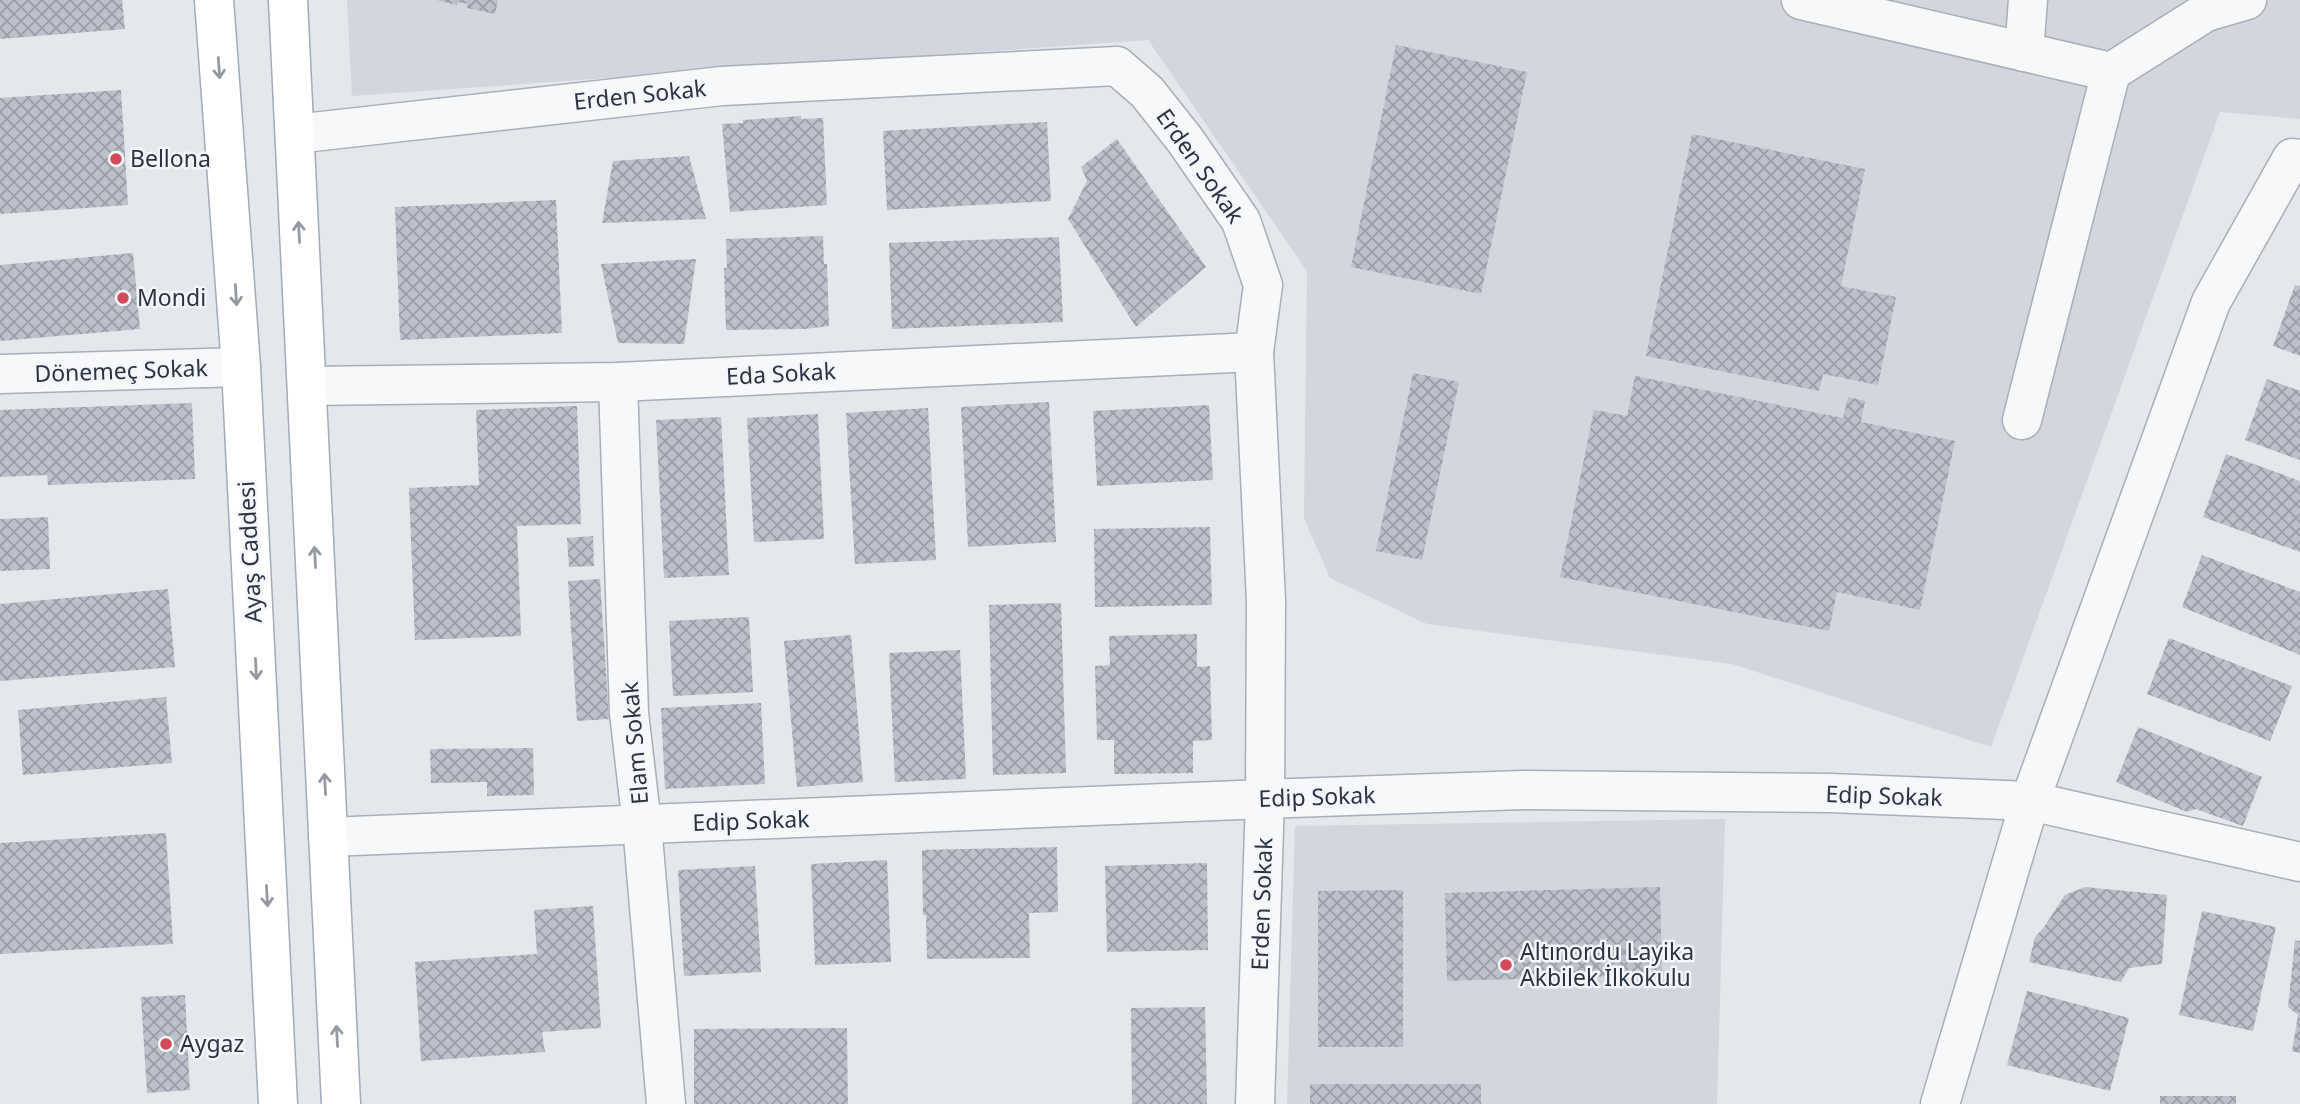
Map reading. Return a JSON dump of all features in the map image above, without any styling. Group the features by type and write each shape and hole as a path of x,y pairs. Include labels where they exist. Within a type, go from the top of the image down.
{"main road":[{"name":"Ayaş Caddesi","path":"214,0 241,367 278,1104"},
{"path":"288,0 341,1104"}],"street":[{"path":"1801,0 2111,72"},
{"path":"2024,52 2028,0"},
{"path":"2022,420 2111,72 2206,12 2247,0"},
{"name":"Erden Sokak","path":"295,134 722,86 1117,66 1147,92 1185,140 1241,221 1263,285 1254,352 1266,601 1265,799 1255,1104"},
{"path":"1940,1104 2030,801 2211,302 2292,158 2300,159"},
{"name":"Eda Sokak","path":"307,386 618,382 1254,352"},
{"name":"Dönemeç Sokak","path":"0,374 241,367"},
{"name":"Elam Sokak","path":"618,382 629,713 642,825 666,1104"},
{"name":"Edip Sokak","path":"328,837 1523,790 1830,793 2030,801 2300,862"}],"shaded area":[{"path":"347,0 2300,0 2300,119 2220,112 1991,747 1732,664 1427,624 1330,578 1304,518 1307,271 1148,40 352,96"},
{"name":"Altınordu Layika Akbilek İlkokulu","path":"1725,819 1717,1104 1287,1104 1295,826"}],"building":[{"path":"0,0 122,0 125,29 0,39"},
{"path":"436,0 498,0 495,14 467,8 468,4 458,2 457,5"},
{"path":"1396,45 1527,72 1481,294 1351,267"},
{"path":"121,90 128,205 0,214 0,98"},
{"path":"801,116 801,119 823,118 827,205 730,212 722,124"},
{"path":"1047,122 1051,201 887,210 883,131"},
{"path":"1692,134 1865,169 1841,286 1896,297 1878,385 1823,374 1819,391 1646,356"},
{"path":"1117,139 1206,267 1136,327 1068,219 1087,181 1081,167"},
{"path":"689,156 706,219 602,223 613,161"},
{"path":"556,200 562,333 400,340 395,207"},
{"path":"823,236 824,264 827,264 829,326 726,330 726,239"},
{"path":"1059,237 1063,322 892,329 889,243"},
{"path":"133,253 140,329 0,341 0,265"},
{"path":"696,259 684,344 618,343 601,264"},
{"path":"2295,285 2300,286 2300,356 2273,346"},
{"path":"1413,373 1459,382 1422,560 1376,551"},
{"path":"1635,376 1843,418 1848,397 1865,401 1861,422 1955,441 1920,610 1837,592 1829,631 1560,577 1594,410 1627,416"},
{"path":"2267,379 2300,391 2300,460 2245,440"},
{"path":"1049,402 1056,542 968,547 961,407"},
{"path":"192,403 195,479 48,485 47,475 0,477 0,410"},
{"path":"1209,405 1213,480 1097,486 1093,411"},
{"path":"577,406 581,524 517,526 521,636 415,640 409,488 479,485 476,410"},
{"path":"928,408 936,560 855,564 846,413"},
{"path":"818,414 824,539 754,542 747,418"},
{"path":"721,417 729,575 664,578 656,420"},
{"path":"2226,454 2300,481 2300,552 2203,517"},
{"path":"48,517 50,569 0,571 0,519"},
{"path":"1210,527 1212,605 1095,607 1094,529"},
{"path":"593,536 594,566 569,567 567,538"},
{"path":"2202,555 2300,592 2300,655 2182,607"},
{"path":"600,579 609,719 577,721 568,581"},
{"path":"168,589 175,667 0,681 0,604"},
{"path":"1061,603 1066,773 993,775 989,605"},
{"path":"749,617 753,692 673,696 669,621"},
{"path":"1197,634 1197,667 1210,666 1212,740 1193,741 1193,773 1114,774 1114,740 1097,740 1095,666 1110,665 1109,636"},
{"path":"851,635 863,782 797,787 784,641"},
{"path":"2169,638 2292,686 2270,741 2147,694"},
{"path":"960,650 966,779 895,782 889,653"},
{"path":"166,697 172,763 23,775 18,710"},
{"path":"761,703 765,784 665,789 661,708"},
{"path":"2138,727 2262,777 2243,826 2196,809 2187,812 2116,782"},
{"path":"533,748 534,795 487,796 487,782 431,783 430,749"},
{"path":"166,833 173,944 0,954 0,843"},
{"path":"1057,847 1058,912 1029,913 1030,958 927,959 922,850"},
{"path":"887,860 891,962 815,965 811,864"},
{"path":"1207,863 1208,950 1107,952 1105,866"},
{"path":"755,866 761,972 684,976 678,870"},
{"path":"1660,887 1662,975 1447,981 1445,893"},
{"path":"2085,887 2167,895 2162,964 2129,968 2121,982 2029,962 2035,937 2065,895"},
{"path":"1403,890 1403,1047 1318,1047 1318,891"},
{"path":"593,906 601,1028 542,1032 545,1052 421,1061 415,962 537,954 534,910"},
{"path":"2202,911 2276,927 2253,1031 2179,1015"},
{"path":"2295,940 2300,941 2300,1053 2292,1051 2298,1015 2288,1007"},
{"path":"2027,991 2129,1018 2110,1091 2007,1065"},
{"path":"185,995 190,1090 147,1093 141,997"},
{"path":"1205,1007 1207,1104 1132,1104 1131,1008"},
{"path":"847,1028 848,1104 694,1104 694,1029"},
{"path":"1310,1084 1481,1084 1481,1104 1310,1104"},
{"path":"2160,1096 2236,1096 2236,1104 2160,1104"}],"place":[{"name":"Bellona","path":"116,159"},
{"name":"Mondi","path":"123,298"},
{"name":"Altınordu Layika Akbilek İlkokulu","path":"1506,965"},
{"name":"Aygaz","path":"166,1044"}]}
